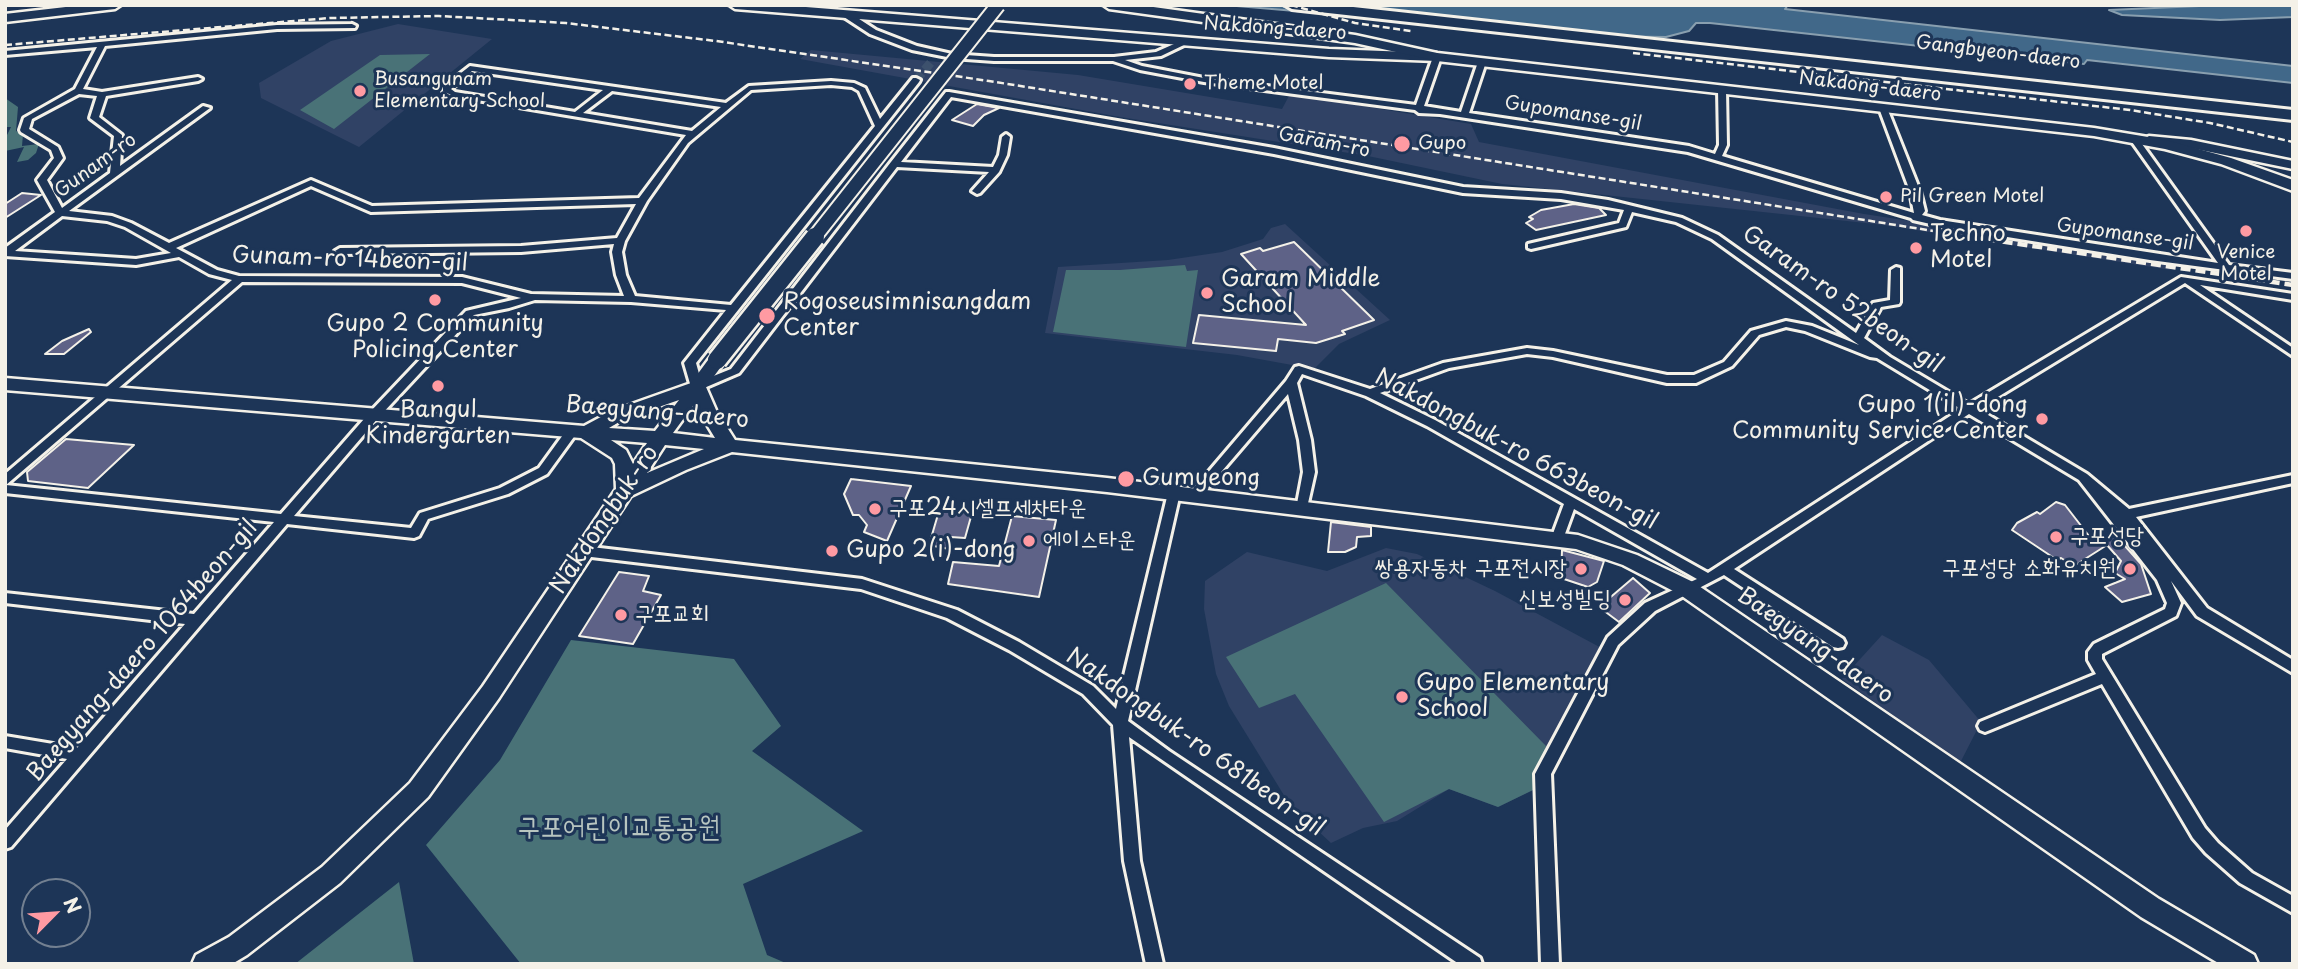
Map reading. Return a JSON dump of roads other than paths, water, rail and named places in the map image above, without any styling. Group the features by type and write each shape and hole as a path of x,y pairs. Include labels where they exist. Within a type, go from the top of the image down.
{"highway":[{"path":"1292,5 1701,44"},
{"path":"1417,5 1701,44"},
{"name":"Gangbyeon-daero","path":"1701,44 2293,105"},
{"name":"Gangbyeon-daero","path":"1701,44 2293,115"}],"main road":[{"path":"5,18 114,5"},
{"name":"Nakdong-daero","path":"735,5 972,15 1379,45 1437,57"},
{"name":"Nakdongbuk-ro","path":"205,964 238,946 331,875 419,790 491,692 583,551 697,387 998,5"},
{"path":"1109,5 1355,39 1437,57"},
{"name":"Nakdong-daero","path":"849,10 1183,42 1437,57 2116,136 2226,161 2293,186"},
{"path":"2116,136 2190,144 2293,166"},
{"name":"Baegyang-daero","path":"5,384 660,438 1184,494 1578,541 1630,560 1686,588 2138,900 2245,964"},
{"path":"697,387 706,410 730,446 679,465 626,491 624,464 619,454 579,431 697,387"}],"street":[{"name":"Gupomanse-gil","path":"849,10 873,32 915,48 933,60 952,56 1026,61 1114,59 1140,68 1204,80 1675,147 1718,156 1916,218 1997,233 2293,276"},
{"path":"5,53 278,27 352,26"},
{"path":"1114,59 1158,54 1183,42"},
{"path":"60,213 42,180 59,158 55,149 24,130 28,118 78,91 102,44"},
{"path":"1419,110 1437,57"},
{"path":"1464,115 1482,62"},
{"path":"693,134 447,92 449,85 470,68 726,105"},
{"path":"78,91 102,94 198,79"},
{"path":"916,80 690,363 697,387 735,371 894,164 996,170"},
{"path":"631,299 618,262 620,241 642,201 693,134 749,88 819,83 854,85 862,90 879,125"},
{"path":"577,114 611,88"},
{"path":"1718,156 1723,145 1721,89"},
{"path":"102,94 94,118 118,135 115,173"},
{"name":"Garam-ro","path":"894,164 949,94 1274,151 1463,190 1561,196 1629,208 1691,224"},
{"name":"Gunam-ro","path":"6,253 206,108"},
{"path":"1883,108 1915,191 1920,211 1916,218"},
{"path":"977,191 996,170 1003,155 1006,137"},
{"path":"2134,139 2226,267"},
{"path":"2226,161 2293,166"},
{"path":"169,247 311,183 371,209 642,201"},
{"path":"1531,246 1623,225 1629,208"},
{"name":"Gunam-ro 14beon-gil","path":"60,213 109,218 213,272 239,279 462,280 531,297 631,299 735,308"},
{"name":"Garam-ro 52beon-gil","path":"1691,224 1715,237 1886,359 1967,410 2083,477 2163,578 2174,598 2171,612 2109,641 2095,652 2095,660 2199,833 2246,878 2293,905"},
{"path":"340,251 521,248 620,241"},
{"name":"Gunam-ro","path":"6,253 136,262 181,254"},
{"path":"1858,339 1877,305 1895,302 1896,270"},
{"path":"5,481 239,279"},
{"path":"1550,964 1544,774 1613,641 1650,607 1708,579 1967,410 2185,279 2293,297"},
{"path":"2185,279 2293,353"},
{"name":"Baegyang-daero 1064beon-gil","path":"5,842 375,414 470,313 486,307 509,305 531,297"},
{"path":"1370,393 1447,365 1527,351 1553,354 1667,379 1690,380 1728,364 1755,333 1786,324 1808,328 1852,348 1886,359"},
{"name":"Nakdongbuk-ro 663beon-gil","path":"1291,383 1299,369 1370,393 1431,424 1708,579"},
{"path":"1155,964 1132,861 1120,723 1184,494 1291,383"},
{"path":"1291,383 1305,440 1309,472 1302,509"},
{"name":"Baegyang-daero 1064beon-gil","path":"285,519 414,533 424,516 504,491 542,471 579,431"},
{"path":"2083,477 2107,494 2127,514 2202,612 2293,667"},
{"path":"2127,514 2293,479"},
{"path":"5,489 285,519"},
{"path":"1557,539 1571,502"},
{"name":"Nakdongbuk-ro 681beon-gil","path":"583,551 862,584 952,614 1088,690 1120,723 1474,964"},
{"path":"1724,569 1838,643"},
{"path":"5,598 197,620"},
{"path":"1985,726 2105,676"},
{"path":"5,742 81,755"}],"tunnel":[{"path":"916,80 933,60"}],"railway":[{"path":"1291,5 1355,23 1411,31"},
{"path":"5,45 330,18 439,16 566,23 716,41 989,81 1984,239"},
{"path":"1633,53 2130,110 2210,123 2293,142"},
{"path":"1973,237 2293,285"}],"place":[{"name":"Theme Motel","path":"1190,84"},
{"name":"Busangunam Elementary School","path":"360,91"},
{"name":"Gupo","path":"1402,144"},
{"name":"Pil Green Motel","path":"1886,197"},
{"name":"Venice Motel","path":"2246,231"},
{"name":"Techno Motel","path":"1916,248"},
{"name":"Garam Middle School","path":"1207,293"},
{"name":"Gupo 2 Community Policing Center","path":"435,300"},
{"name":"Rogoseusimnisangdam Center","path":"767,316"},
{"name":"Bangul Kindergarten","path":"438,386"},
{"name":"Gupo 1(il)-dong Community Service Center","path":"2042,419"},
{"name":"Gumyeong","path":"1126,479"},
{"name":"구포24시셀프세차타운","path":"875,509"},
{"name":"구포성당","path":"2056,537"},
{"name":"에이스타운","path":"1029,541"},
{"name":"Gupo 2(i)-dong","path":"832,551"},
{"name":"쌍용자동차 구포전시장","path":"1581,569"},
{"name":"구포성당 소화유치원","path":"2130,569"},
{"name":"신보성빌딩","path":"1625,600"},
{"name":"구포교회","path":"621,615"},
{"name":"Gupo Elementary School","path":"1402,697"}],"park label":[{"name":"구포어린이교통공원","path":"619,828"}]}
